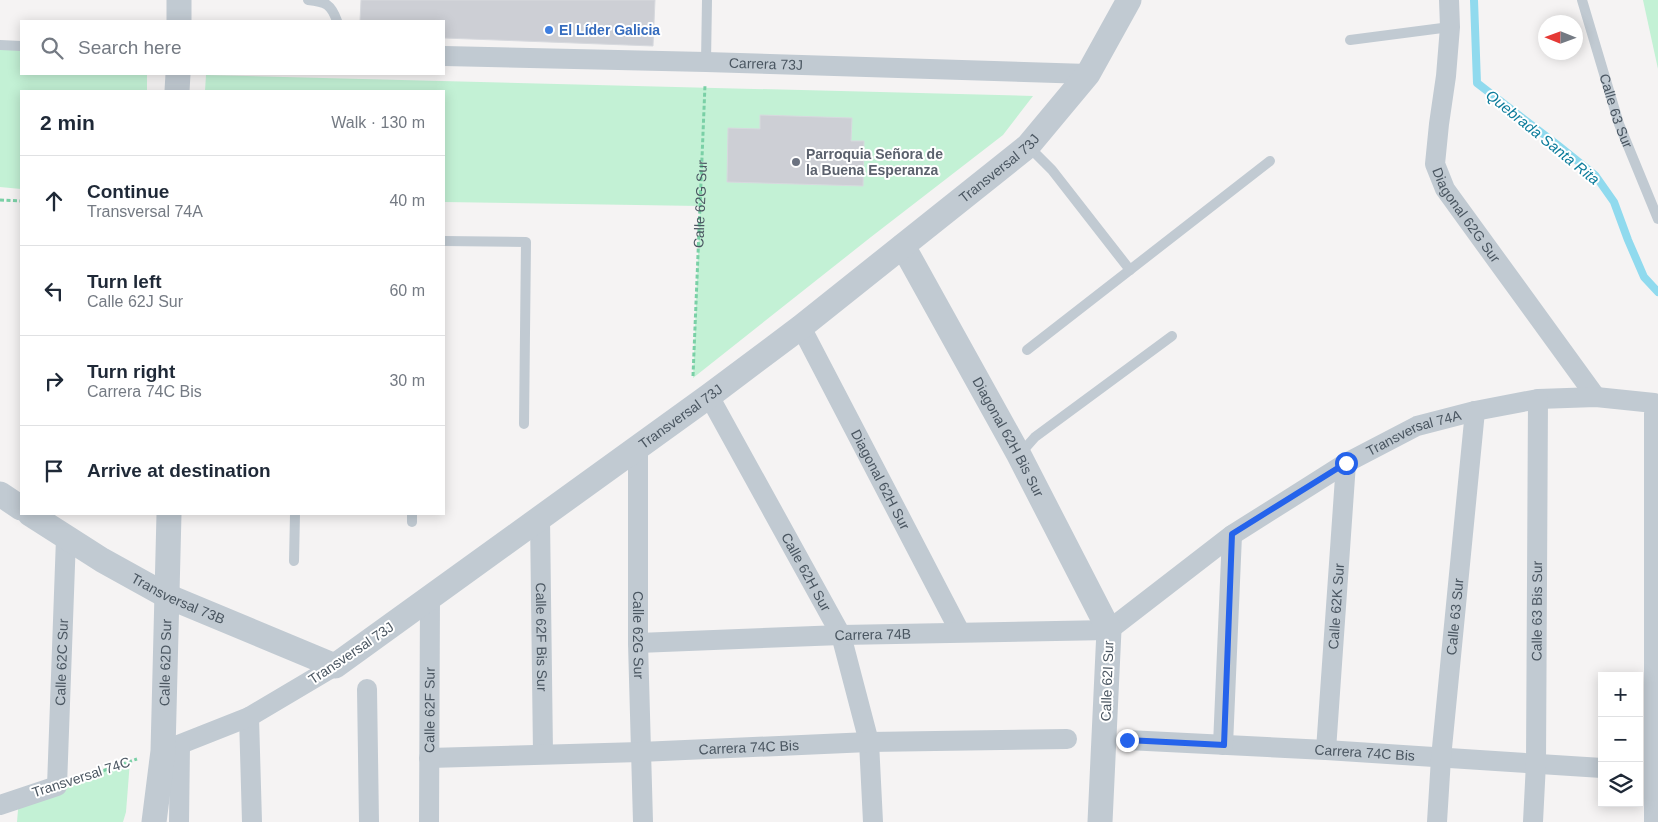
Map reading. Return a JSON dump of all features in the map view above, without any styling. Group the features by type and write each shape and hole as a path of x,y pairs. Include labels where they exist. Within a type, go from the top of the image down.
{"street":[{"path":"179,0 179,20"},
{"name":"Transversal 73J","path":"171,748 249,717 335,666 801,327 1028,146 1088,74 1129,0"},
{"name":"Diagonal 62G Sur","path":"1449,0 1450,27 1446,76 1435,164 1446,189 1596,397"},
{"name":"Carrera 73J","path":"445,56 1088,74"},
{"path":"177,90 178,75"},
{"name":"Diagonal 62H Bis Sur","path":"903,246 1019,455 1109,630"},
{"name":"Diagonal 62H Sur","path":"801,327 960,632"},
{"name":"Transversal 74A","path":"1109,630 1232,534 1346,463 1417,426 1538,399 1596,397 1654,403 1651,771"},
{"name":"Calle 63 Bis Sur","path":"1533,822 1536,763 1538,399"},
{"name":"Calle 62H Sur","path":"700,402 841,635 869,742 873,822"},
{"name":"Calle 63 Sur","path":"1437,822 1441,758 1476,412"},
{"name":"Calle 62G Sur","path":"638,447 638,643 642,822"},
{"name":"Calle 62K Sur","path":"1326,750 1346,463"},
{"path":"0,494 20,507"},
{"name":"Calle 62D Sur","path":"169,515 167,596 171,748 179,822"},
{"name":"Transversal 73B","path":"40,517 66,538 167,596 335,666"},
{"name":"Calle 62F Bis Sur","path":"540,518 543,754"},
{"path":"1224,745 1232,534"},
{"name":"Calle 62C Sur","path":"57,786 66,538"},
{"name":"Calle 62F Sur","path":"429,822 430,598"},
{"name":"Carrera 74B","path":"638,643 841,635 1109,630"},
{"name":"Calle 62I Sur","path":"1100,822 1109,630"},
{"path":"367,689 368,822"},
{"path":"249,717 252,822"},
{"name":"Carrera 74C Bis","path":"429,758 640,752 869,742 1067,739"},
{"name":"Carrera 74C Bis","path":"1127,740 1326,750 1598,768"},
{"path":"154,822 171,748"},
{"path":"1651,771 1654,822"},
{"name":"Transversal 74C","path":"0,805 57,786"}],"lane":[{"path":"308,0 322,2 332,9 337,20"},
{"path":"706,62 707,0"},
{"name":"Calle 63 Sur","path":"1582,0 1619,124 1658,219"},
{"path":"1350,40 1450,27"},
{"path":"0,45 20,46"},
{"path":"1028,146 1052,170 1130,270"},
{"path":"1027,350 1270,161"},
{"path":"445,241 526,242 524,424"},
{"path":"1019,455 1035,437 1172,336"},
{"path":"294,562 295,515"}],"path":[{"name":"Calle 62G Sur","path":"700,402 706,62"},
{"path":"0,200 20,201"},
{"name":"Transversal 74C","path":"57,786 171,748"}],"green space":[{"path":"1643,0 1658,0 1658,69"},
{"path":"0,48 20,49 20,75 147,75 147,90 20,90 20,189 0,187"},
{"path":"206,75 1033,96 1003,135 693,378 700,206 445,202 445,90 205,90"},
{"path":"130,761 126,812 123,822 17,822 19,798"}],"building":[{"name":"El Líder Galicia","path":"361,0 655,0 653,46 445,38 445,20 360,20"},
{"name":"Parroquia Señora de la Buena Esperanza","path":"760,115 852,118 851,141 864,141 863,186 727,182 728,128 760,129"}],"waterway":[{"name":"Quebrada Santa Rita","path":"1474,0 1477,83 1595,175 1614,202 1644,277 1658,292"}],"place":[{"name":"El Líder Galicia","path":"549,30"},
{"name":"Parroquia Señora de la Buena Esperanza","path":"796,162"}],"route":[{"path":"1127,740 1224,745 1232,534 1346,463"}]}
